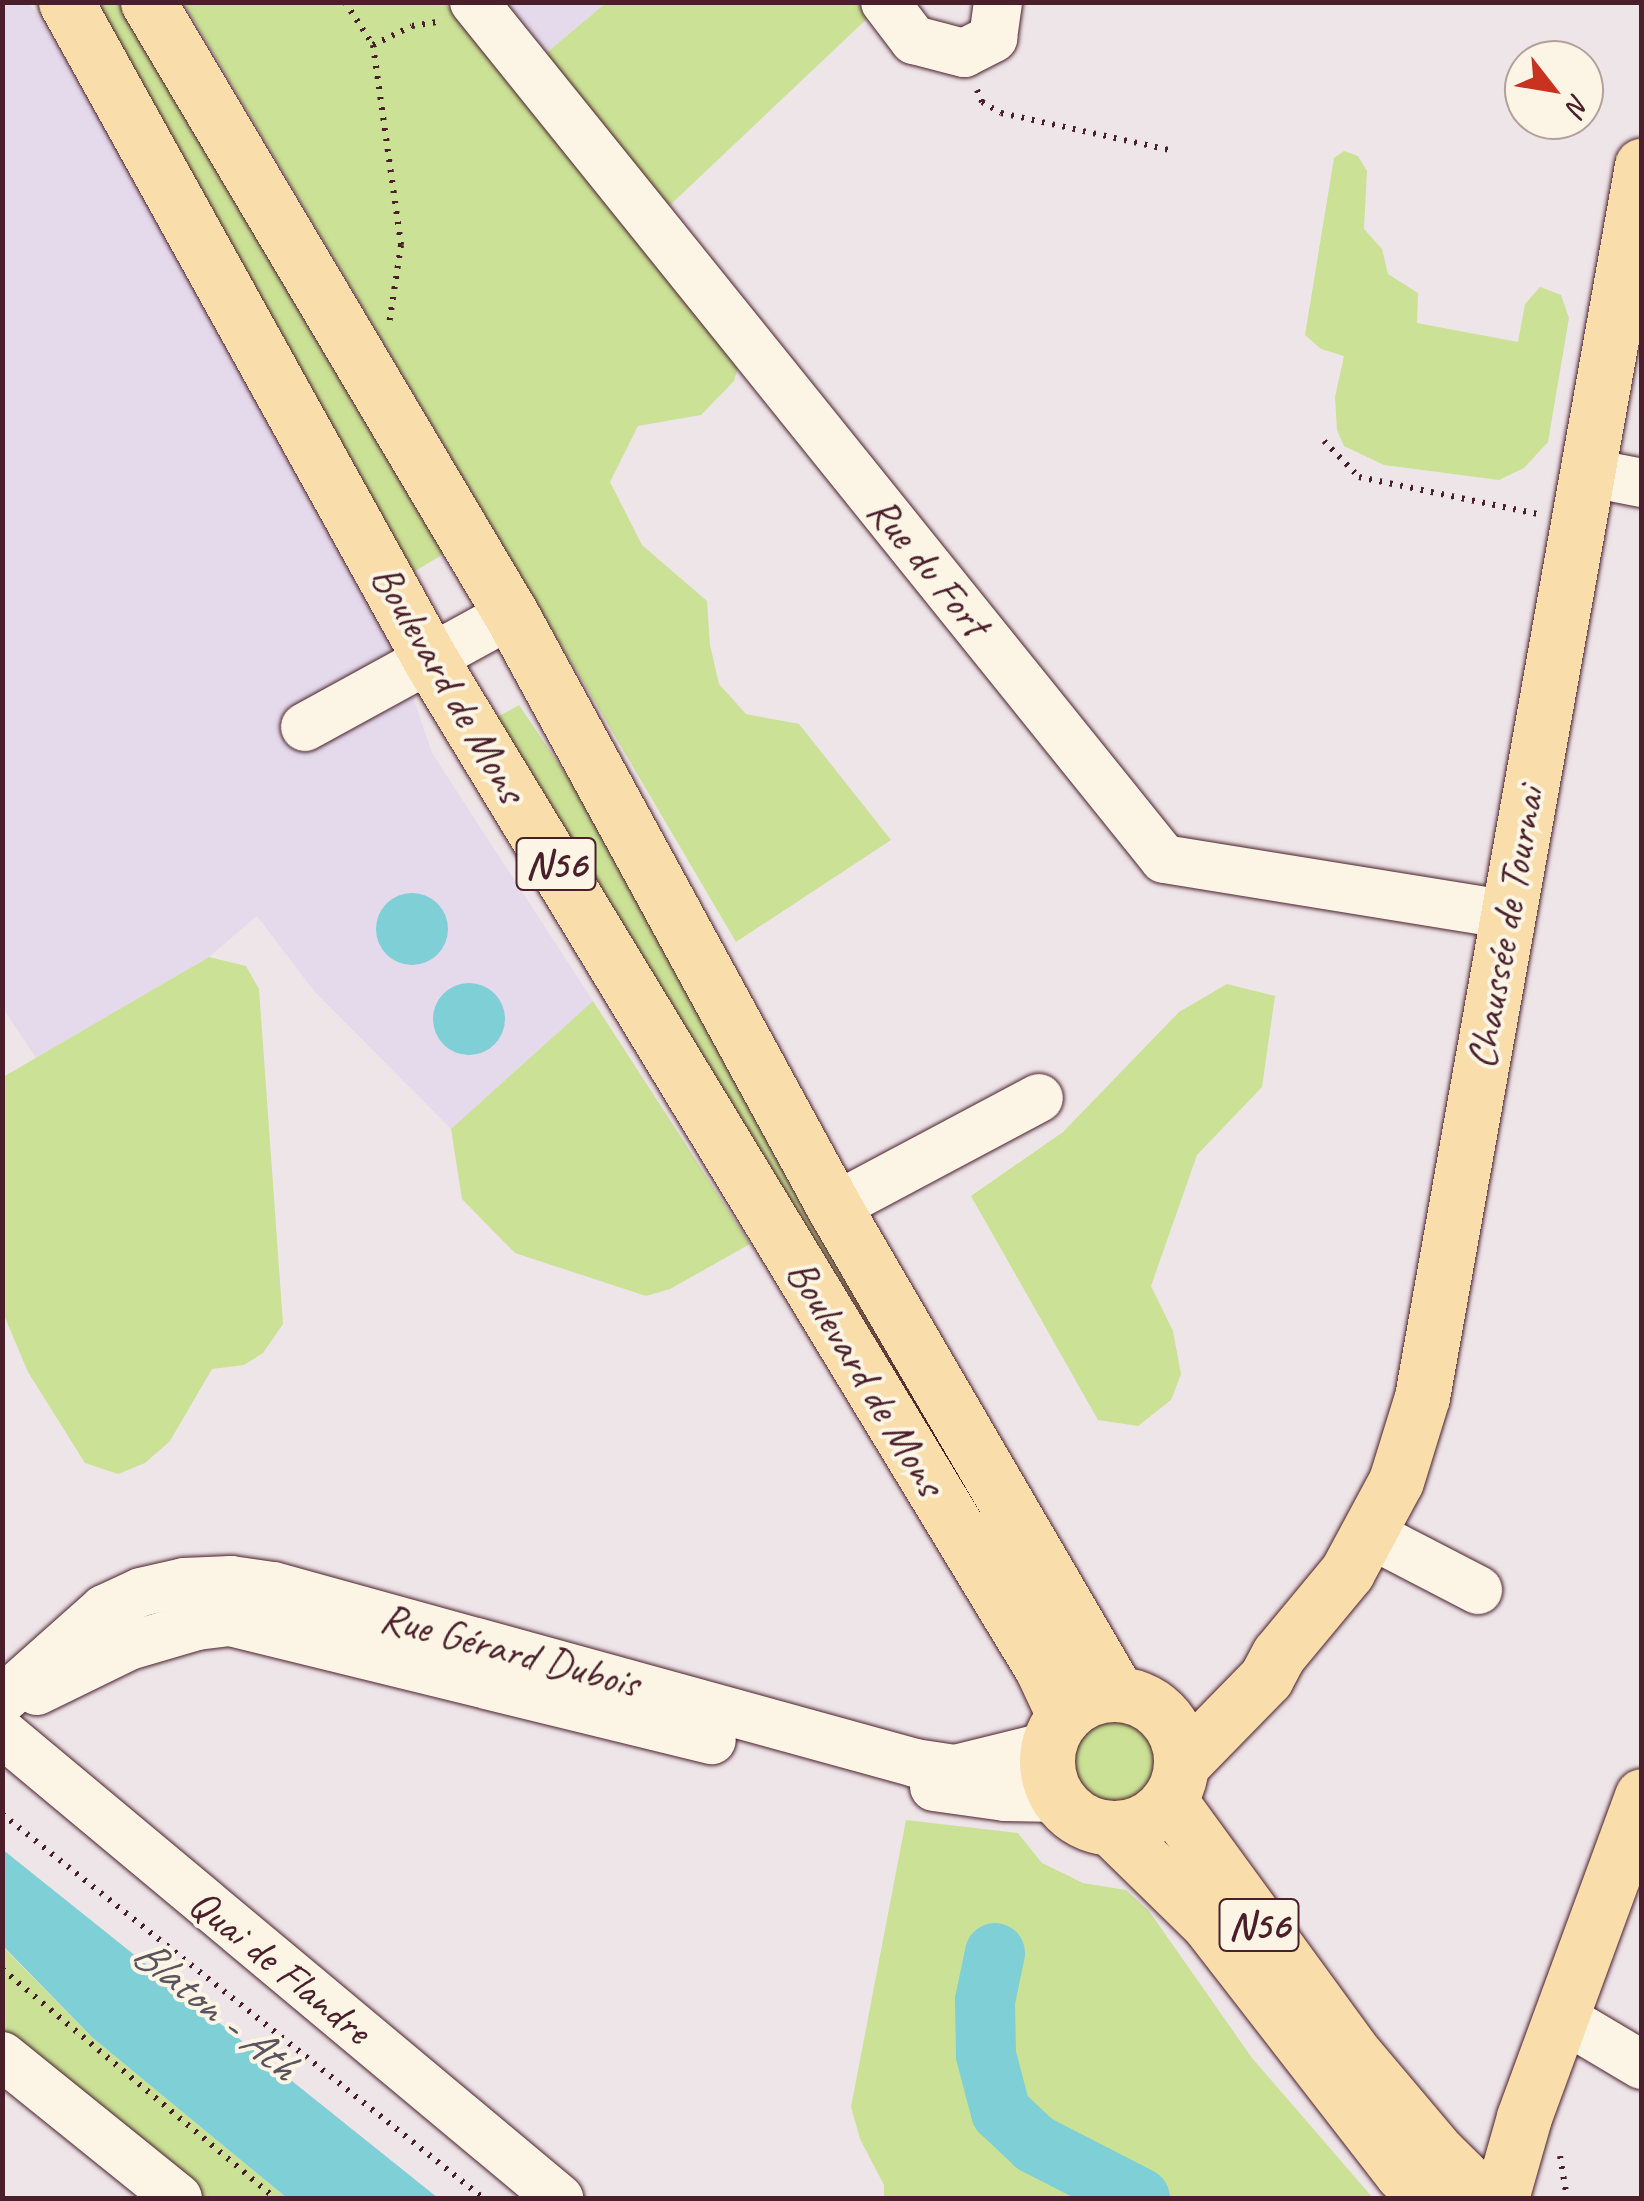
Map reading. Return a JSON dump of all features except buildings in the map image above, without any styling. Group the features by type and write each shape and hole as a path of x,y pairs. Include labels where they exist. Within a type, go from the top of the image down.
{"main road":[{"name":"Boulevard de Mons","path":"66,2 430,659 1042,1668 1057,1753"},
{"name":"Boulevard de Mons","path":"148,2 511,614 834,1207 1137,1701"},
{"name":"Chaussée de Tournai","path":"1175,1782 1266,1678 1280,1654 1347,1572 1396,1480 1422,1397 1642,166"},
{"name":"Chaussée de Tournai","path":"1137,1701 1280,1654"},
{"path":"1088,1698 1137,1701 1176,1734 1175,1782 1133,1825 1111,1828 1090,1824 1057,1753 1088,1698"},
{"name":"N56","path":"1175,1782 1311,1998 1438,2184"},
{"path":"1500,2198 1560,2017 1637,1824"},
{"name":"N56","path":"1111,1828 1208,1923 1334,2087 1438,2184 1484,2198"},
{"path":"1438,2184 1524,2117"}],"street":[{"path":"886,2 914,40 964,53 990,23"},
{"name":"Rue du Fort","path":"480,10 1164,859 1509,916"},
{"path":"1582,497 1642,483"},
{"path":"305,727 511,614"},
{"path":"834,1207 1039,1098"},
{"path":"1368,1533 1478,1590"},
{"name":"Rue Gérard Dubois","path":"2,1704 129,1646 197,1626 230,1622 800,1762 841,1765 950,1791 1057,1753"},
{"name":"Quai de Flandre","path":"2,1733 560,2198"},
{"path":"1560,2017 1642,2066"},
{"path":"2,2056 178,2198"}],"path":[{"path":"345,2 373,45 401,244 389,325 362,362"},
{"path":"373,45 412,26 480,10"},
{"path":"990,23 976,84 978,96 988,107 1013,116 1170,150"},
{"path":"1324,440 1359,478 1582,497"},
{"path":"2,1814 483,2198"},
{"path":"2,1968 275,2198"}],"shaded area":[{"path":"2,3 29,3 72,69 392,634 432,753 593,1001 451,1129 314,991 257,916 209,957 36,1058 3,1008"},
{"path":"474,3 606,3 527,69"}],"green space":[{"path":"865,2 872,14 651,223 527,69 606,3"},
{"path":"80,3 133,3 455,547 402,579"},
{"path":"184,3 445,3 740,361 734,381 701,415 638,426 610,482 642,545 707,601 710,645 719,684 746,714 799,724 891,840 736,942"},
{"path":"1344,151 1358,156 1367,171 1364,229 1382,249 1388,274 1418,293 1417,323 1518,342 1525,304 1540,287 1561,295 1569,318 1548,442 1524,468 1499,480 1384,465 1344,446 1337,430 1335,397 1344,356 1321,349 1305,335 1334,158"},
{"path":"519,705 571,782 608,821 1082,1657 1053,1673 485,724"},
{"path":"209,957 246,966 259,989 283,1324 263,1353 244,1365 212,1369 170,1441 145,1463 118,1474 85,1463 28,1372 3,1313 3,1077"},
{"path":"1227,984 1275,996 1262,1087 1197,1155 1151,1286 1173,1331 1181,1374 1171,1400 1138,1426 1098,1420 971,1196 1063,1132 1179,1012"},
{"path":"593,1001 750,1244 670,1289 646,1296 515,1253 462,1199 451,1129"},
{"path":"1106,1713 1124,1713 1149,1726 1159,1742 1159,1778 1149,1794 1124,1807 1106,1807 1081,1794 1068,1769 1068,1751 1081,1726"},
{"path":"906,1820 1018,1833 1042,1863 1083,1883 1126,1890 1149,1911 1252,2058 1373,2198 884,2198 884,2185 860,2139 851,2107"},
{"path":"2,1946 93,2038 287,2198 178,2198 3,2056"}],"water":[{"path":"412,893 426,895 438,903 446,915 446,943 438,955 426,963 412,965 398,963 386,955 378,943 376,929 378,915 386,903 398,895"},
{"path":"469,983 483,985 495,993 503,1005 503,1033 495,1045 483,1053 469,1055 455,1053 443,1045 435,1033 433,1019 435,1005 443,993 455,985"},
{"path":"2,1849 438,2198 287,2198 93,2038 3,1946"}],"waterway":[{"path":"995,1953 985,2001 986,2055 1001,2112 1035,2144 1140,2198"}],"water label":[{"name":"Blaton - Ath","path":"215,2009"}]}
